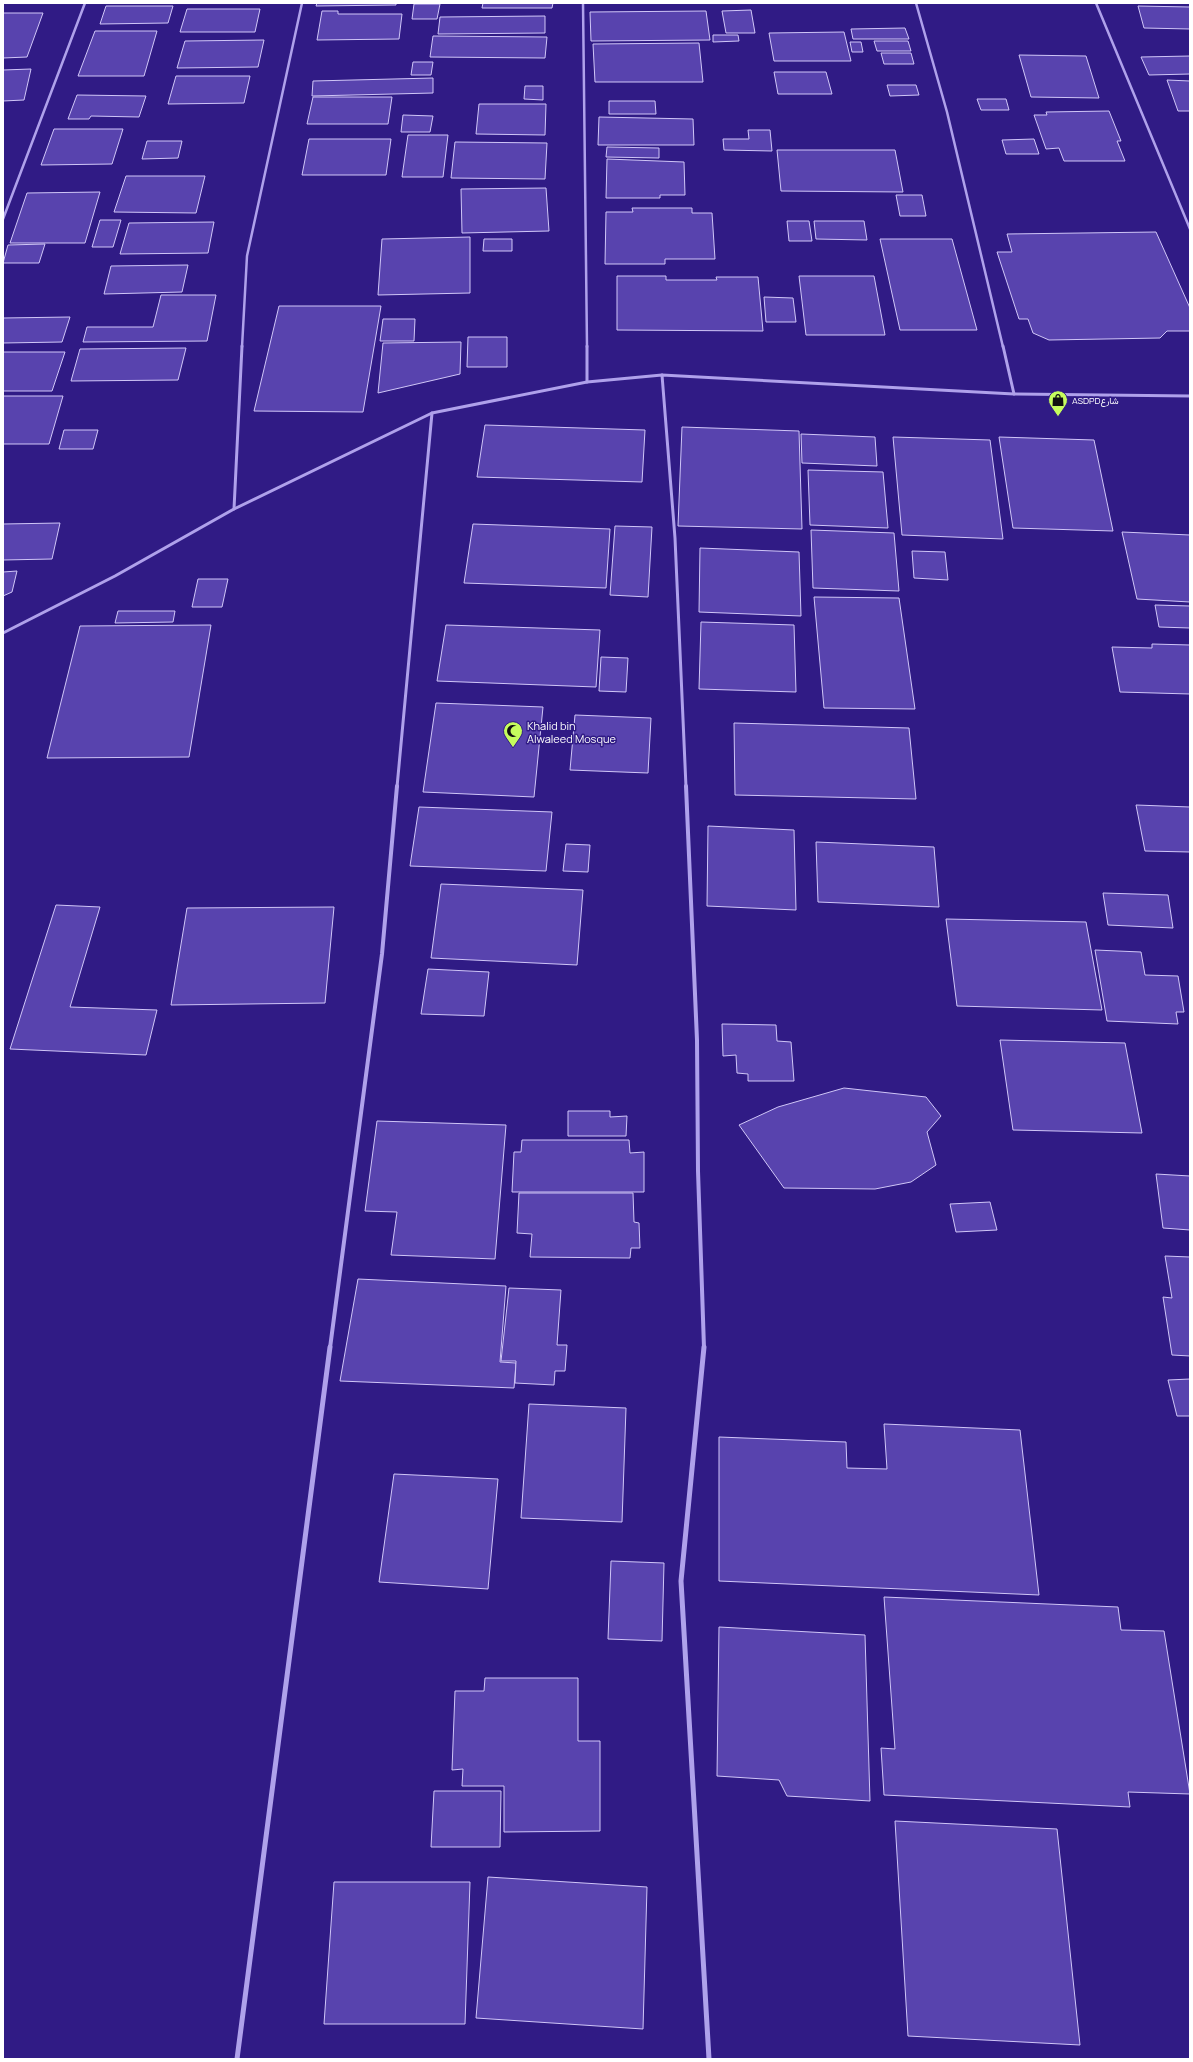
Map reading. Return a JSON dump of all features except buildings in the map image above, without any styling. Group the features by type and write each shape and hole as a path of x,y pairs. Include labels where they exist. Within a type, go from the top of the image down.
{"street":[{"path":"3,219 85,3"},
{"path":"234,509 247,256 302,3"},
{"path":"583,3 587,382"},
{"path":"916,3 948,112 1014,394"},
{"path":"1096,3 1190,229"},
{"path":"1185,218 1190,218"},
{"path":"3,633 115,576 234,509 371,441 432,413 587,382 662,375 1014,394 1190,396"},
{"path":"662,375 675,538 697,1040 698,1171 704,1347 680,1581 709,2059"},
{"path":"236,2059 382,954 432,413"}],"place":[{"name":"ASDPDشارع","path":"1058,417"},
{"name":"Khalid bin Alwaleed Mosque","path":"513,748"}]}
